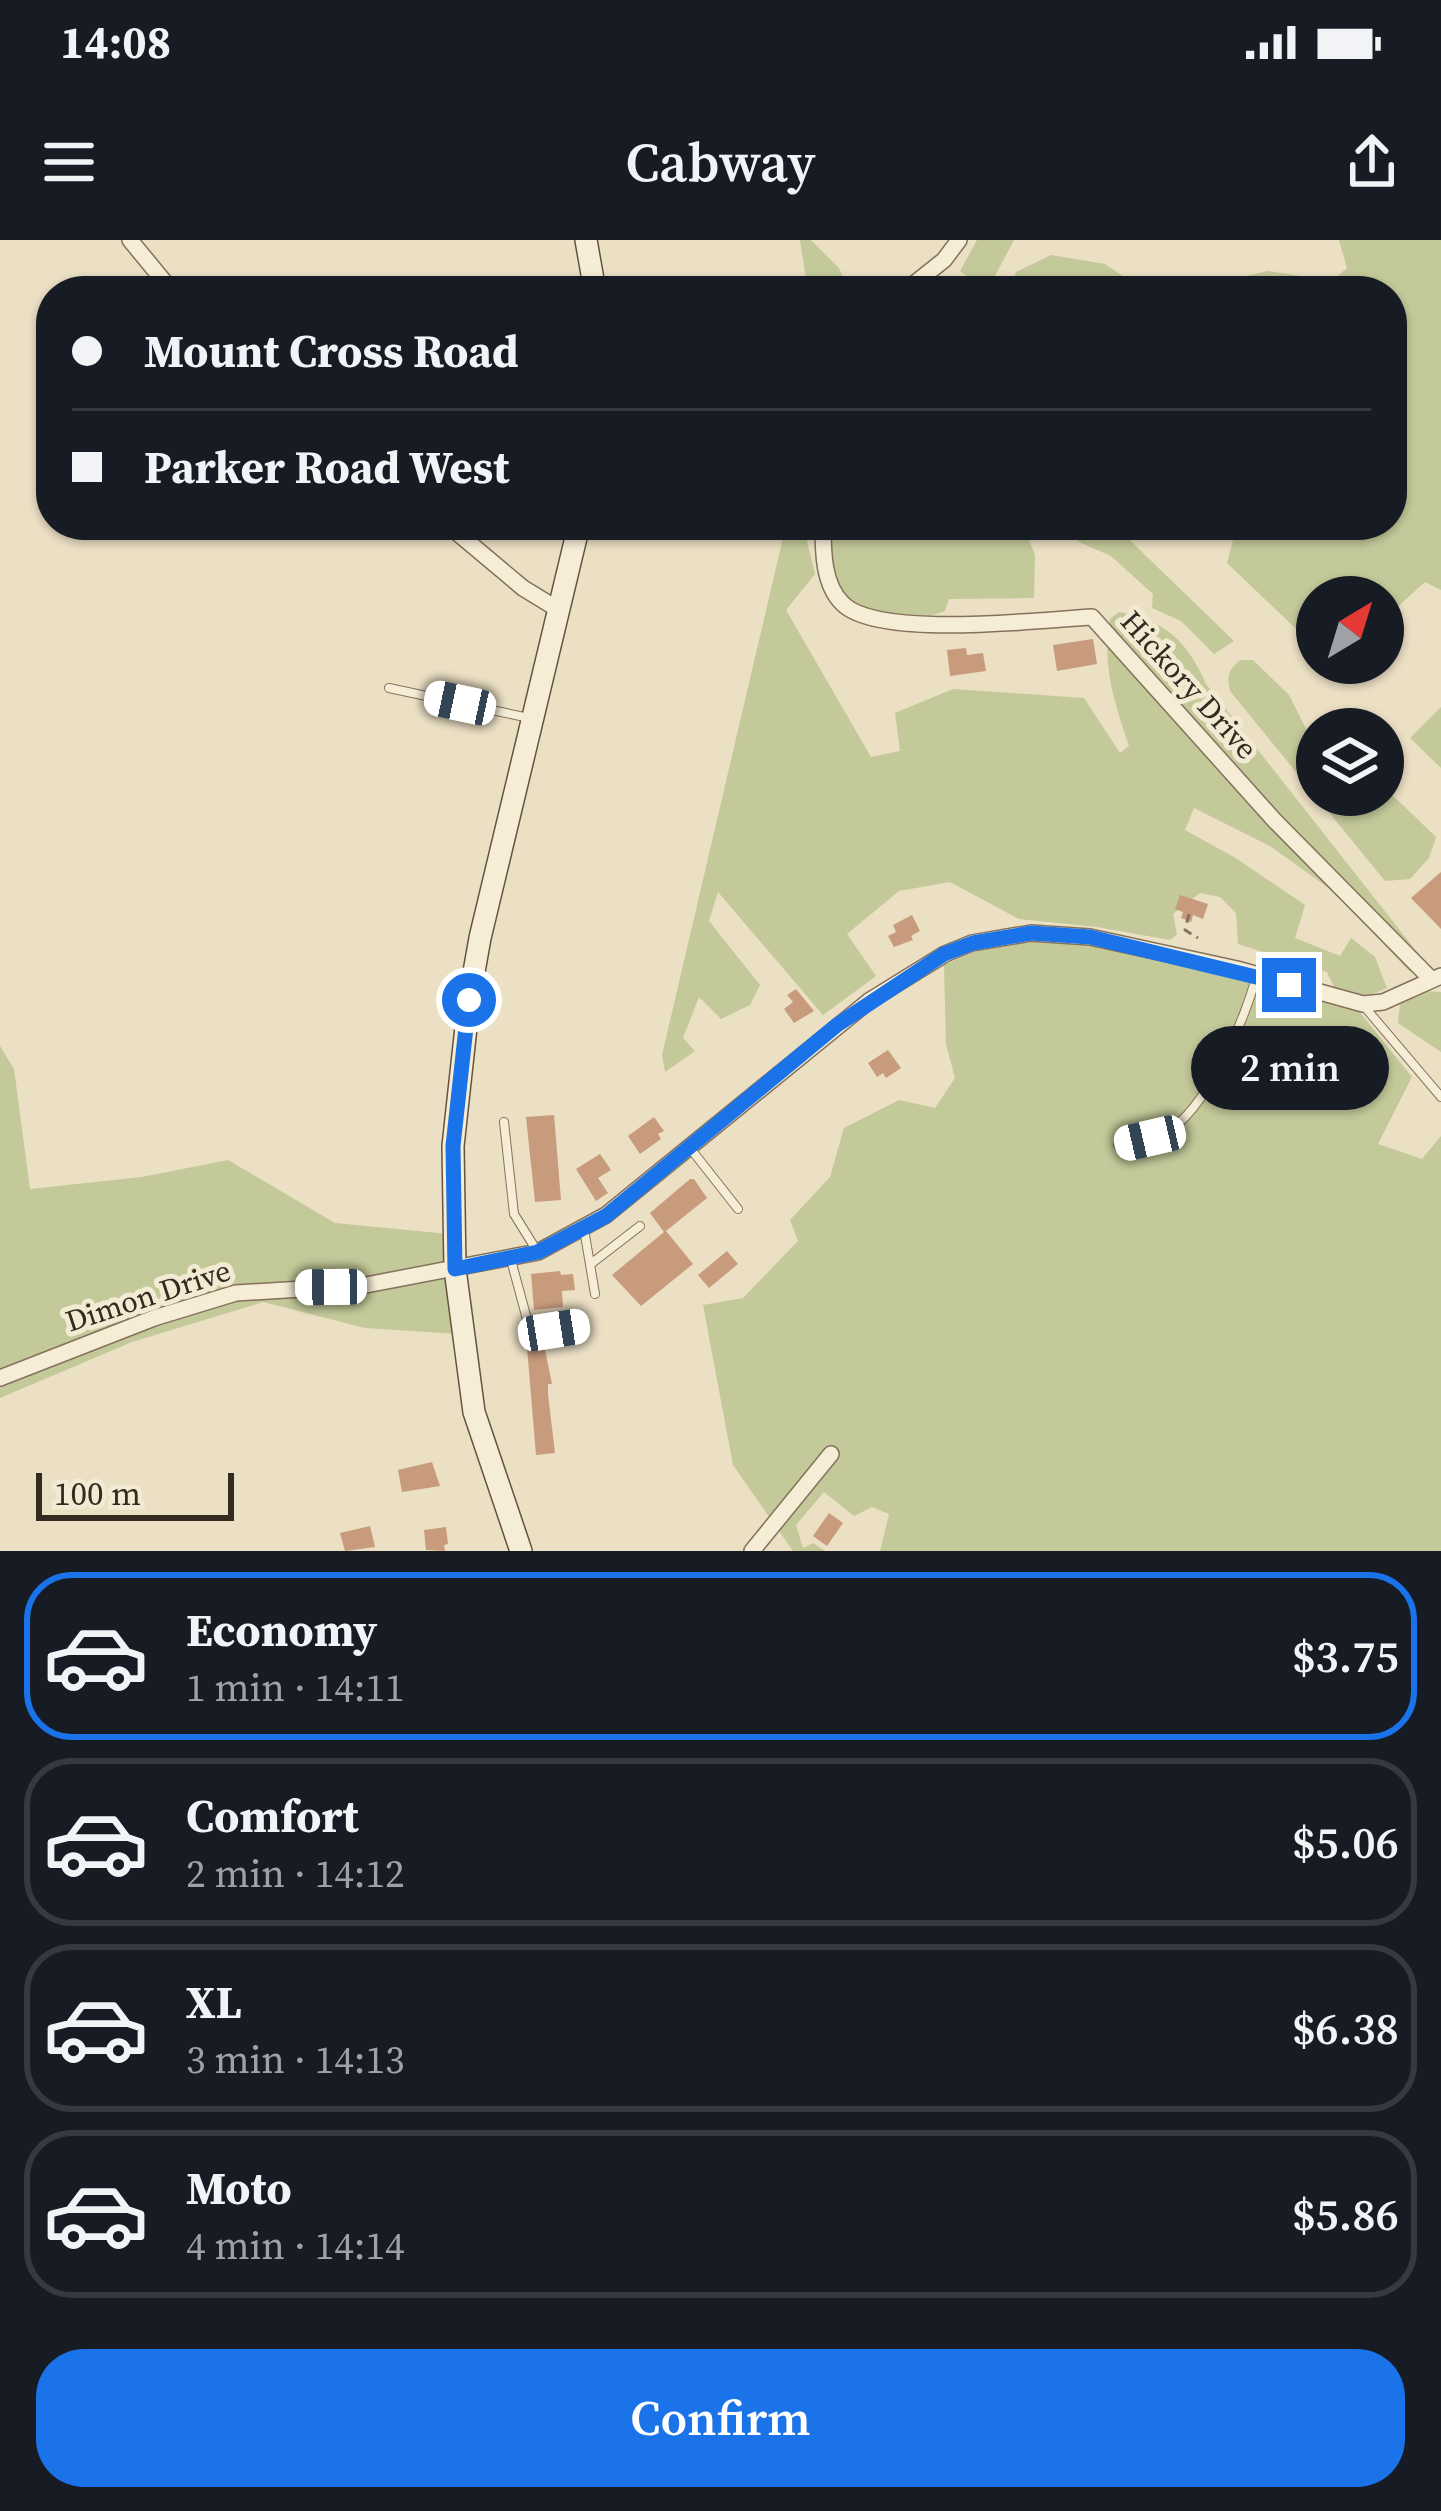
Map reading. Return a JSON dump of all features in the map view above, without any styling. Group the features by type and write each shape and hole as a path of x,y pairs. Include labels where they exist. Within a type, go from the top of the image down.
{"main road":[{"path":"586,240 592,276"},
{"path":"521,1551 474,1412 455,1269 453,1146 469,1000 576,540"}],"street":[{"path":"130,240 160,276"},
{"path":"927,276 959,240"},
{"path":"466,540 523,588 560,610"},
{"name":"Hickory Drive","path":"824,540 832,590 844,606 870,620 922,624 1092,617 1275,821 1437,978"},
{"name":"Dimon Drive","path":"0,1378 154,1318 236,1293 366,1285 538,1252 606,1216 869,1001 944,954 1001,935 1060,933 1256,975 1363,1004"},
{"path":"1363,1004 1383,1002 1437,978"},
{"path":"752,1551 831,1454"}],"lane":[{"path":"389,688 533,719"},
{"path":"1118,1145 1167,1132 1186,1114 1244,1017 1256,975"},
{"path":"1363,1004 1441,1097"},
{"path":"504,1123 514,1214 538,1252"},
{"path":"689,1147 738,1209"},
{"path":"592,1264 640,1226"},
{"path":"583,1228 595,1294"},
{"path":"511,1260 531,1334 578,1326"}],"path":[{"path":"1189,914 1185,930 1198,938"}],"green space":[{"path":"800,240 811,240 842,276 806,276"},
{"path":"977,240 1014,240 995,276 967,276 960,271"},
{"path":"1339,240 1441,240 1441,590 1425,582 1404,601 1404,576 1296,576 1296,629 1227,563 1233,540 1407,540 1407,276 1338,276 1347,268"},
{"path":"1051,255 1105,264 1123,276 1015,276"},
{"path":"1268,271 1300,276 1246,276"},
{"path":"782,540 807,540 815,574 786,610 871,757 900,751 895,713 953,689 1084,698 1120,753 1129,746 1109,668 1110,619 1119,612 1162,627 1183,645 1206,684 1296,798 1296,816 1310,816 1424,961 1409,971 1337,894 1270,846 1194,808 1185,830 1305,905 1295,938 1340,956 1351,938 1375,957 1387,988 1363,998 1336,991 1327,972 1238,944 1236,913 1220,897 1200,893 1173,914 1177,934 1170,940 1019,919 950,882 899,891 847,934 876,976 823,1015 718,892 709,921 760,985 750,1005 721,1019 699,997 683,1038 695,1051 665,1072 662,1055"},
{"path":"828,540 1029,540 1035,555 1034,598 949,599 945,611 911,619 870,612 832,583"},
{"path":"1130,540 1234,641 1214,654 1181,621 1152,608 1153,594 1111,556 1079,542"},
{"path":"1241,660 1253,660 1289,695 1296,709 1296,772 1230,691 1233,667"},
{"path":"1441,707 1441,768 1410,738"},
{"path":"1404,806 1436,837 1429,858 1410,879 1385,881 1332,816 1404,816"},
{"path":"1036,939 1099,945 1248,978 1358,1010 1412,1077 1378,1144 1422,1159 1441,1136 1441,1551 880,1551 889,1514 872,1507 854,1516 824,1492 796,1525 803,1548 813,1543 825,1551 793,1551 733,1465 703,1305 743,1298 798,1241 790,1220 830,1177 844,1128 899,1100 935,1108 955,1078 946,1044 944,965 996,943"},
{"path":"1425,991 1441,992 1441,1052 1398,1023 1400,1003"},
{"path":"0,1046 14,1069 30,1189 142,1177 228,1160 335,1223 449,1234 458,1334 365,1328 263,1302 132,1342 0,1398"}],"building":[{"path":"1093,639 1097,664 1057,671 1053,645"},
{"path":"966,648 967,655 983,653 986,671 950,676 947,650"},
{"path":"1441,872 1441,929 1411,898"},
{"path":"1180,895 1208,904 1203,919 1181,918 1183,912 1175,909"},
{"path":"912,915 920,931 911,936 913,940 894,947 888,936 896,932 893,925"},
{"path":"796,989 814,1011 794,1023 784,1009 793,1002 787,995"},
{"path":"888,1050 901,1068 886,1078 883,1073 877,1077 868,1063"},
{"path":"554,1115 561,1200 535,1202 526,1117"},
{"path":"654,1117 664,1131 658,1134 661,1139 640,1154 628,1136"},
{"path":"600,1154 611,1170 598,1178 608,1193 596,1201 576,1169"},
{"path":"690,1179 707,1198 666,1231 693,1264 641,1306 612,1275 664,1232 650,1213"},
{"path":"727,1251 738,1264 709,1288 698,1275"},
{"path":"560,1271 561,1275 573,1274 575,1290 562,1291 563,1307 534,1310 531,1274"},
{"path":"544,1345 552,1384 548,1384 548,1394 555,1453 536,1455 527,1347"},
{"path":"432,1462 440,1486 402,1492 398,1470"},
{"path":"829,1513 843,1523 827,1546 813,1536"},
{"path":"370,1526 375,1547 345,1551 340,1533"},
{"path":"446,1527 445,1551 426,1550 424,1530"}],"route":[{"path":"469,1000 453,1146 455,1269 538,1252 606,1216 869,1001 944,954 973,943 1001,935 1060,933 1237,969 1289,985"}]}
